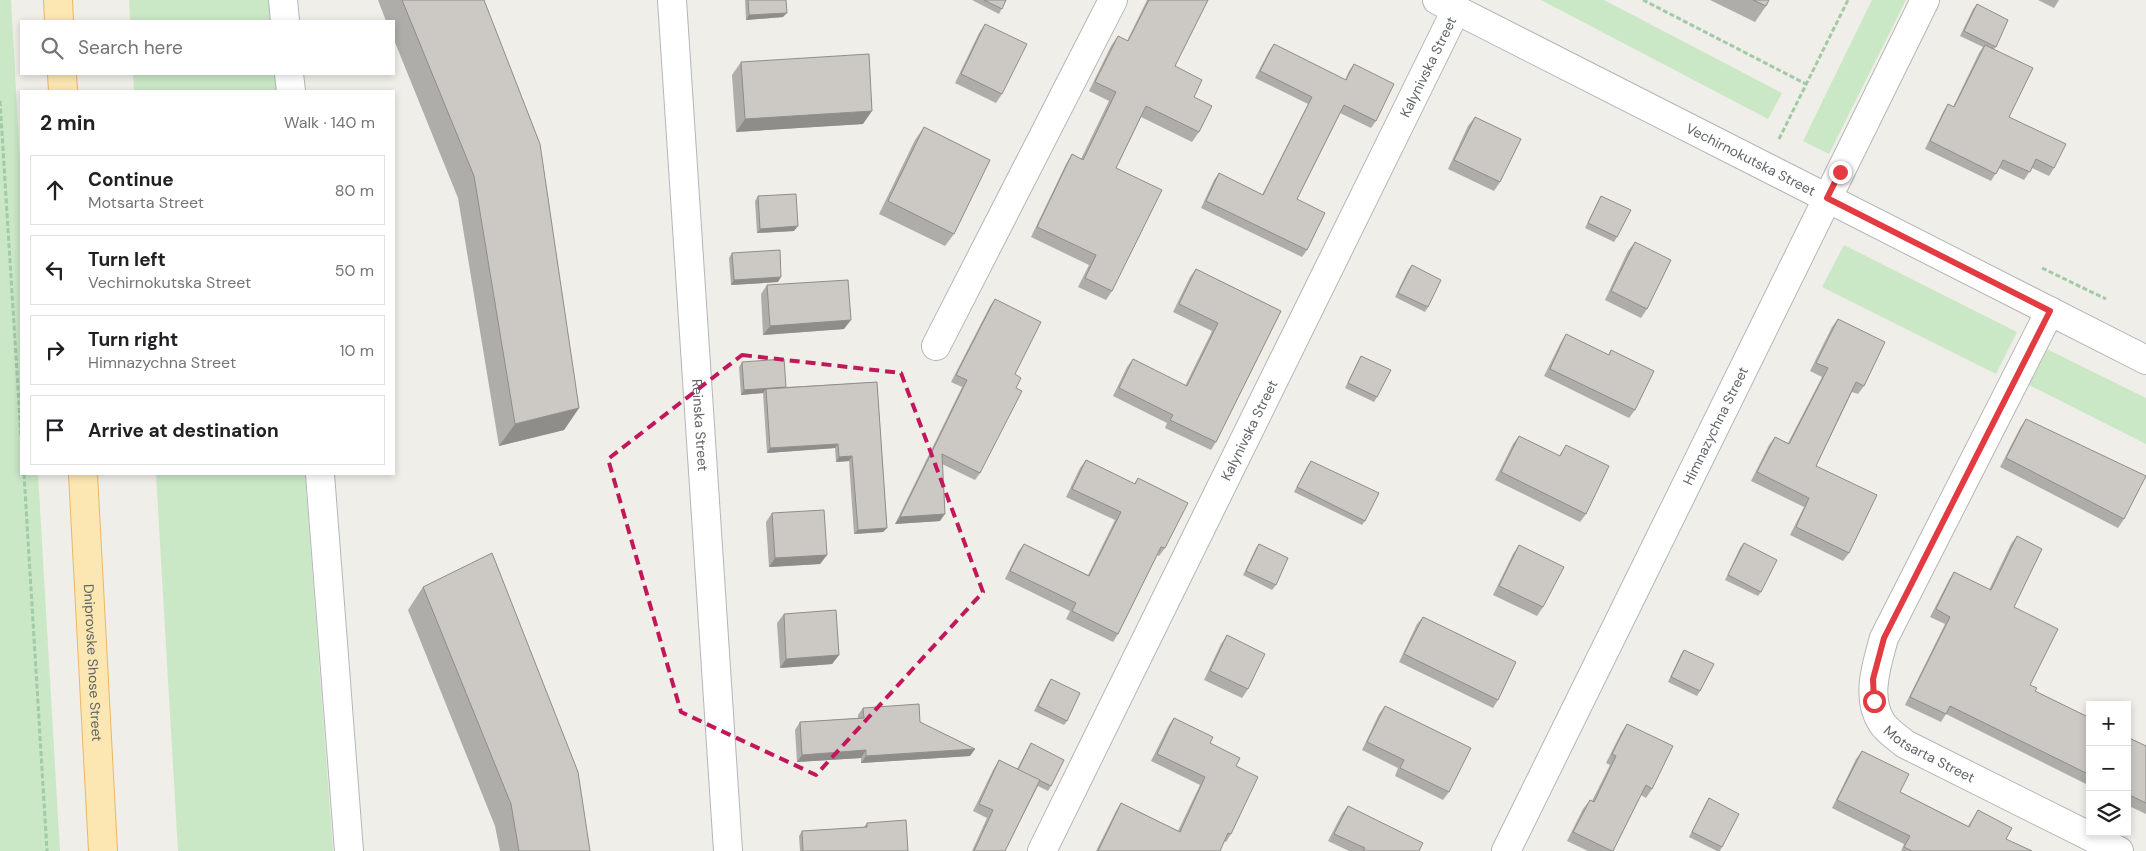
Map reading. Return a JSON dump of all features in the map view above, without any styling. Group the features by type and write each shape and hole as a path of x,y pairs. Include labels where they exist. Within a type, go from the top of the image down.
{"main road":[{"path":"58,0 60,20"},
{"path":"62,75 63,90"},
{"name":"Dniprovske Shose Street","path":"83,475 103,851"}],"street":[{"path":"283,0 285,20"},
{"name":"Reinska Street","path":"672,0 728,851"},
{"path":"936,346 1113,0"},
{"name":"Himnazychna Street","path":"1506,851 1925,0"},
{"name":"Vechirnokutska Street","path":"1447,5 2146,360"},
{"name":"Kalynivska Street","path":"1042,851 1447,5"},
{"path":"289,75 290,90"},
{"name":"Motsarta Street","path":"2050,311 1884,638 1873,679 1874,701 1882,723 1906,744 2119,851"},
{"path":"320,475 350,851"}],"path":[{"path":"1643,0 1806,84"},
{"path":"1776,144 1848,0"},
{"path":"0,102 20,421"},
{"path":"24,475 48,851"}],"highlighted area":[{"path":"742,355 901,373 983,592 816,775 681,712 608,459"}],"green space":[{"path":"0,0 11,0 20,162 20,475 38,475 60,851 0,851"},
{"path":"129,0 271,0 272,20 130,20"},
{"path":"1541,0 1604,0 1782,93 1768,119"},
{"path":"1872,0 1906,0 1829,154 1803,141"},
{"path":"133,75 276,75 277,90 134,90"},
{"path":"1844,245 2017,332 1996,374 1822,287"},
{"path":"2047,349 2146,398 2146,444 2029,385"},
{"path":"156,475 305,475 333,851 178,851"}],"building":[{"path":"402,0 484,0 540,144 579,408 515,424 474,176"},
{"path":"748,0 786,0 787,13 749,15"},
{"path":"984,0 1006,0 1002,9"},
{"path":"1149,0 1208,0 1175,66 1202,80 1194,97 1212,106 1199,132 1146,106 1116,168 1162,190 1112,291 1085,278 1096,255 1037,227 1072,154 1083,160 1116,92 1095,82 1118,36 1128,41"},
{"path":"1753,0 1769,0 1766,6"},
{"path":"1977,4 2008,20 1996,47 1964,31"},
{"path":"985,24 1027,44 1002,94 961,74"},
{"path":"1274,44 1346,80 1354,64 1394,84 1376,121 1344,105 1297,199 1325,213 1307,250 1206,201 1219,173 1263,195 1312,97 1260,71"},
{"path":"1985,45 2033,68 2009,117 2066,144 2054,168 2036,159 2030,172 2003,160 1996,174 1930,141 1948,104 1954,107"},
{"path":"869,54 872,111 745,119 741,62"},
{"path":"1475,117 1521,139 1500,182 1454,160"},
{"path":"924,127 990,160 954,234 888,201"},
{"path":"796,194 798,226 760,229 758,196"},
{"path":"1601,196 1631,210 1617,237 1588,223"},
{"path":"1635,242 1671,260 1647,309 1611,291"},
{"path":"780,250 781,277 734,280 732,253"},
{"path":"1412,265 1441,280 1428,307 1398,293"},
{"path":"1196,269 1281,311 1216,442 1170,420 1173,415 1119,388 1133,359 1187,386 1218,323 1179,304"},
{"path":"848,280 851,320 770,326 767,285"},
{"path":"995,299 1041,322 1015,374 1021,378 1016,388 1022,391 980,473 942,454 945,514 900,517 967,380 956,375"},
{"path":"1838,319 1885,342 1864,386 1856,382 1816,466 1877,495 1849,553 1796,527 1809,498 1757,472 1775,437 1789,444 1828,368 1816,363"},
{"path":"1566,334 1609,355 1611,350 1654,371 1635,410 1550,369"},
{"path":"1361,356 1391,370 1377,397 1348,383"},
{"path":"784,359 786,387 744,390 742,362"},
{"path":"877,382 887,528 858,530 852,456 839,457 838,444 770,448 766,389"},
{"path":"2026,419 2146,476 2124,519 2006,458"},
{"path":"1519,436 1560,456 1566,445 1609,466 1586,514 1501,472"},
{"path":"1086,460 1135,484 1138,478 1188,503 1165,548 1161,547 1118,634 1072,611 1076,603 1010,571 1024,544 1089,576 1121,512 1072,489"},
{"path":"1311,461 1379,493 1365,521 1297,487"},
{"path":"824,510 827,555 775,558 772,513"},
{"path":"2017,536 2042,549 2014,607 2058,629 2030,685 2037,688 2035,691 2086,716 2086,773 1950,706 1946,714 1910,697 1950,617 1936,609 1954,572 1991,590"},
{"path":"1744,543 1777,560 1761,592 1728,575"},
{"path":"1259,544 1288,558 1276,585 1246,571"},
{"path":"1519,545 1564,567 1543,607 1499,586"},
{"path":"492,553 578,772 590,851 519,851 511,804 423,587"},
{"path":"836,610 839,655 786,659 784,614"},
{"path":"1423,617 1516,662 1498,700 1404,654"},
{"path":"1227,635 1265,654 1248,689 1210,671"},
{"path":"1684,650 1714,664 1700,691 1671,677"},
{"path":"1051,679 1080,693 1067,721 1038,706"},
{"path":"919,704 920,722 975,749 866,756 866,750 802,755 800,722 864,718 863,708"},
{"path":"1385,706 1471,748 1449,792 1400,768 1404,760 1367,742"},
{"path":"1174,718 1213,737 1210,743 1240,758 1236,766 1258,777 1231,834 1228,833 1220,851 1098,851 1121,803 1180,832 1205,777 1157,754"},
{"path":"1627,724 1673,746 1652,789 1646,785 1612,851 1573,832 1590,800 1594,802 1616,756 1612,754"},
{"path":"2131,739 2146,746 2146,803 2131,796"},
{"path":"1031,743 1064,760 1051,786 1018,770"},
{"path":"1862,751 1909,774 1900,792 1969,827 1978,810 2012,828 2006,839 2032,851 1912,851 1904,847 1910,836 1837,800"},
{"path":"999,760 1040,780 1005,851 974,851 993,810 979,804"},
{"path":"1709,798 1739,814 1722,847 1692,832"},
{"path":"1348,806 1423,843 1419,851 1363,851 1365,848 1334,834"},
{"path":"906,820 908,851 803,851 802,831 867,827 867,823"}],"route":[{"path":"1840,172 1827,198 2050,311 1884,638 1873,679 1874,701"}]}
